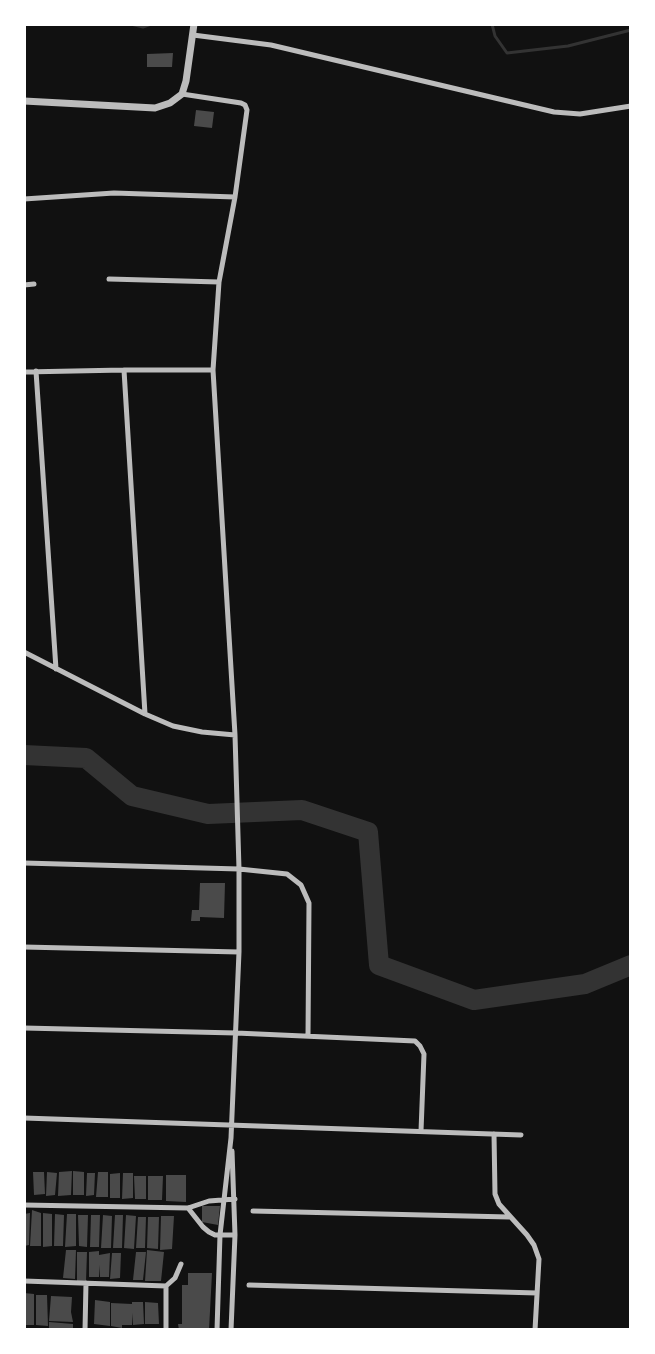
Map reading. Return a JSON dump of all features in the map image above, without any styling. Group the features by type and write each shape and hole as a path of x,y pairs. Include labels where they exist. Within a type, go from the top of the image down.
{"street":[{"path":"24,101 155,108 170,103 182,94 186,81 194,24"},
{"path":"193,35 271,45 554,112 580,114 631,106"},
{"path":"182,94 241,103 247,110 219,282 213,370 235,735 239,869 232,1124 220,1235 217,1330"},
{"path":"24,199 114,193 235,197"},
{"path":"109,279 219,282"},
{"path":"24,285 34,284"},
{"path":"124,370 145,714"},
{"path":"24,372 213,370"},
{"path":"36,371 56,669"},
{"path":"24,652 173,726 235,735"},
{"path":"24,863 239,869 287,874 301,885 309,903 308,1036"},
{"path":"24,947 239,952"},
{"path":"24,1028 415,1041 424,1054 421,1131"},
{"path":"24,1118 521,1135"},
{"path":"494,1134 495,1194 499,1204 534,1245 539,1259 535,1330"},
{"path":"231,1138 235,1199 231,1330"},
{"path":"24,1205 188,1208 199,1203 235,1199"},
{"path":"188,1208 203,1227 215,1235 235,1235"},
{"path":"253,1211 509,1217"},
{"path":"24,1281 166,1286 175,1278 181,1264"},
{"path":"85,1330 86,1283"},
{"path":"249,1285 537,1293"},
{"path":"166,1286 166,1330"}],"building":[{"path":"173,53 172,67 147,67 147,54"},
{"path":"196,110 214,112 212,128 194,126"},
{"path":"200,883 225,883 224,918 200,917 200,921 191,921 192,910 199,910"},
{"path":"72,1171 71,1195 58,1196 59,1172"},
{"path":"73,1171 84,1172 84,1195 73,1195"},
{"path":"33,1172 44,1172 45,1194 34,1195"},
{"path":"47,1172 57,1173 55,1195 46,1196"},
{"path":"98,1172 108,1172 108,1197 96,1197"},
{"path":"87,1173 95,1173 94,1195 86,1196"},
{"path":"120,1173 120,1198 110,1198 110,1174"},
{"path":"123,1173 133,1173 133,1198 122,1199"},
{"path":"166,1175 186,1175 186,1202 166,1201"},
{"path":"134,1176 146,1176 146,1199 135,1199"},
{"path":"148,1176 163,1176 162,1200 148,1200"},
{"path":"202,1206 220,1206 218,1225 202,1222"},
{"path":"32,1210 41,1213 41,1246 30,1246"},
{"path":"30,1213 29,1245 24,1246 24,1214"},
{"path":"43,1213 52,1214 52,1246 43,1247"},
{"path":"55,1214 64,1215 63,1246 54,1246"},
{"path":"67,1214 76,1214 76,1246 65,1247"},
{"path":"78,1215 88,1215 87,1247 79,1246"},
{"path":"91,1215 100,1215 99,1247 90,1247"},
{"path":"103,1215 112,1216 111,1248 101,1248"},
{"path":"115,1215 123,1215 122,1248 113,1248"},
{"path":"126,1215 136,1216 134,1249 124,1248"},
{"path":"161,1216 174,1216 172,1249 160,1250"},
{"path":"138,1217 146,1217 145,1248 136,1248"},
{"path":"148,1217 159,1217 158,1249 147,1248"},
{"path":"66,1250 76,1250 75,1279 63,1278"},
{"path":"147,1250 164,1252 161,1281 145,1281"},
{"path":"99,1251 99,1255 110,1253 109,1277 100,1277 100,1265 99,1277 89,1277 89,1252"},
{"path":"77,1252 87,1252 86,1281 77,1281"},
{"path":"136,1252 146,1252 143,1280 133,1280"},
{"path":"112,1253 121,1253 120,1278 110,1279"},
{"path":"188,1273 212,1273 209,1330 179,1330 178,1324 182,1324 182,1285 188,1285"},
{"path":"24,1293 34,1294 34,1325 24,1325"},
{"path":"36,1295 47,1295 48,1326 36,1325"},
{"path":"51,1296 72,1297 73,1322 49,1321"},
{"path":"95,1300 110,1302 110,1326 94,1324"},
{"path":"143,1302 144,1324 133,1325 133,1313 132,1325 122,1325 122,1328 111,1326 111,1303"},
{"path":"145,1302 158,1303 159,1324 145,1324"},
{"path":"49,1322 73,1324 73,1330 49,1330"}],"waterway":[{"path":"131,24 143,27 151,24"},
{"path":"492,24 495,36 507,53 568,46 631,30"},
{"path":"24,755 86,758 132,796 208,814 302,810 368,832 379,965 474,1000 585,984 631,965"}]}
